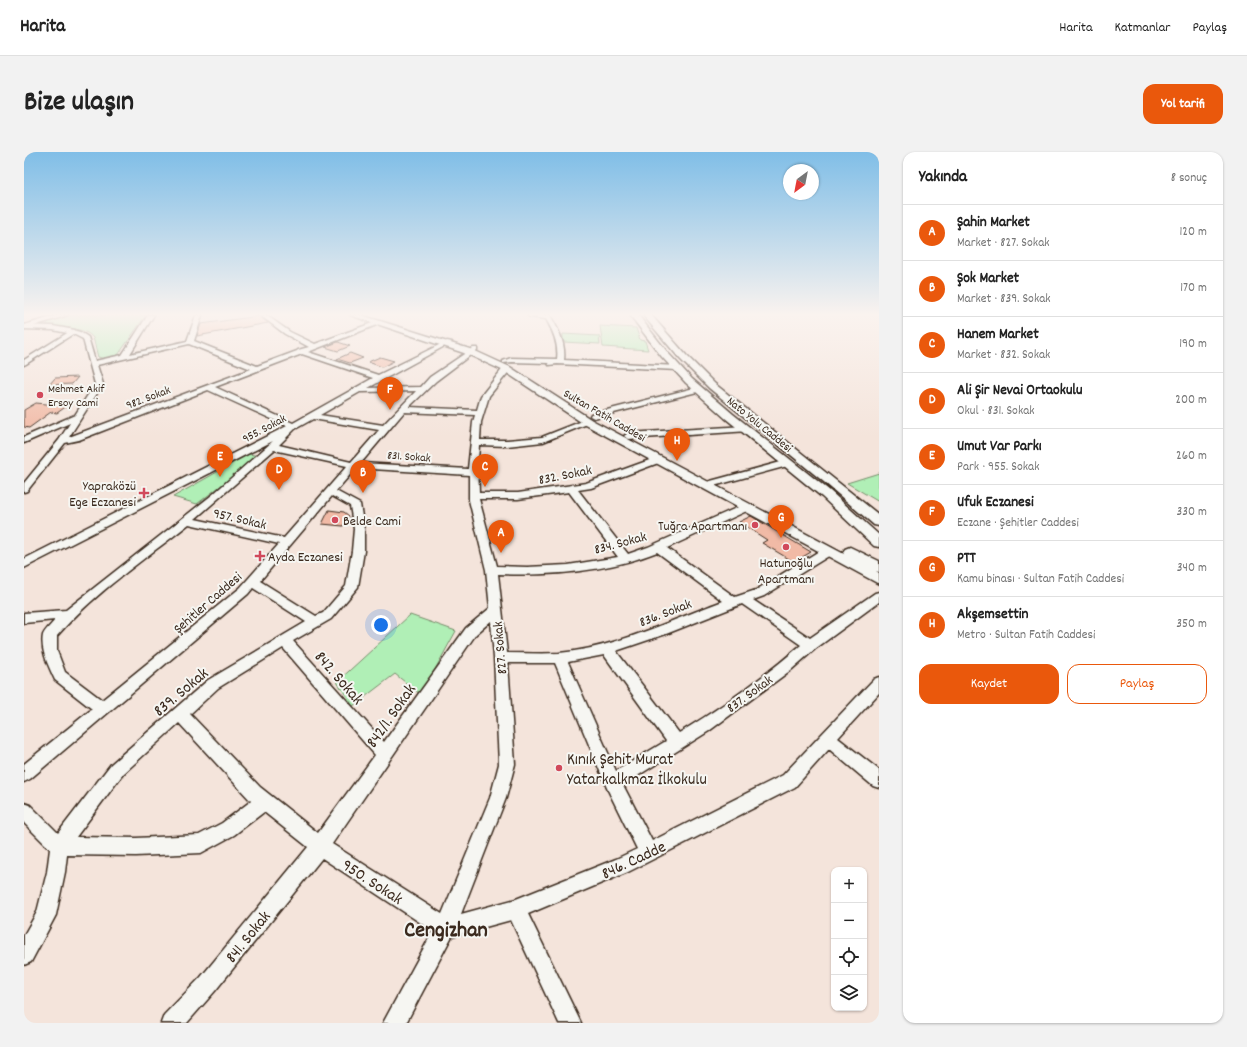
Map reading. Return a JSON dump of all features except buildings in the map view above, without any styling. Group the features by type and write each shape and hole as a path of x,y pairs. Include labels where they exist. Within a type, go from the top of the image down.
{"main road":[{"name":"Sultan Fatih Caddesi","path":"483,356 509,366 658,460 748,507 879,579"},
{"name":"Nato Yolu Caddesi","path":"666,356 698,389 826,494 879,543"},
{"name":"Nato Yolu Caddesi","path":"682,356 712,386 810,464 879,522"},
{"name":"Sultan Fatih Caddesi","path":"591,419 628,436 879,567"}],"street":[{"path":"24,363 35,356"},
{"path":"25,487 62,441 76,417 99,384 89,356"},
{"path":"93,364 130,356"},
{"path":"224,356 255,368"},
{"name":"982. Sokak","path":"62,441 76,438 290,356"},
{"path":"311,356 379,378"},
{"name":"955. Sokak","path":"24,564 293,426 422,356"},
{"name":"Şehitler Caddesi","path":"24,774 244,592 402,409 422,389 466,356"},
{"path":"556,362 560,360 561,356"},
{"path":"509,366 511,360 677,368"},
{"name":"827. Sokak","path":"446,928 498,798 507,764 501,658 492,570 474,496 473,472 477,422 485,396 509,366"},
{"path":"103,709 60,676 50,651 50,635 66,615 187,520 274,447 293,426 208,387"},
{"path":"359,390 422,389"},
{"path":"475,442 507,444 543,439 591,419 698,389"},
{"path":"402,409 480,413"},
{"path":"312,416 386,428"},
{"path":"26,439 76,417"},
{"path":"628,436 746,429"},
{"name":"831. Sokak","path":"274,447 354,465 473,472"},
{"name":"832. Sokak","path":"474,496 518,496 588,486 658,460"},
{"path":"706,485 788,463"},
{"path":"572,489 626,559"},
{"name":"839. Sokak","path":"59,846 117,769 213,684 284,640 327,616 352,587 358,551 359,523 355,504 331,492"},
{"name":"834. Sokak","path":"492,570 527,571 568,569 626,559 658,547 748,507"},
{"name":"957. Sokak","path":"187,520 287,542"},
{"path":"658,547 738,601 810,646"},
{"name":"836. Sokak","path":"501,658 560,658 607,649 661,631 760,593 828,551"},
{"path":"253,582 316,622"},
{"name":"837. Sokak","path":"613,782 704,726 879,596"},
{"name":"842/1. Sokak","path":"320,846 471,631 496,610"},
{"path":"24,618 66,615"},
{"name":"842. Sokak","path":"284,640 384,755"},
{"path":"607,649 677,743"},
{"path":"560,658 613,782 648,853"},
{"name":"846. Cadde","path":"446,928 516,909 622,866 789,781 879,683"},
{"name":"950. Sokak","path":"180,714 254,793 320,846 446,928"},
{"path":"828,739 879,780"},
{"path":"24,811 59,846 136,848 201,844 228,830 265,801"},
{"path":"24,955 46,915 56,872 59,846"},
{"name":"841. Sokak","path":"172,1023 208,984 320,846"},
{"path":"516,909 570,1023"},
{"path":"394,1023 446,928"}],"green space":[{"path":"98,356 115,356 102,358"},
{"path":"249,454 259,456 197,504 173,497"},
{"path":"879,473 879,502 847,483"},
{"path":"410,615 456,631 421,695 395,674 353,706 337,682"}],"place":[{"name":"Mehmet Akif Ersoy Cami","path":"40,395"},
{"name":"Ufuk Eczanesi","path":"390,410"},
{"name":"Akşemsettin","path":"677,461"},
{"name":"Umut Var Parkı","path":"220,477"},
{"name":"Hanem Market","path":"485,487"},
{"name":"Ali Şir Nevai Ortaokulu","path":"279,490"},
{"name":"Yapraközü Ege Eczanesi","path":"144,493"},
{"name":"Şok Market","path":"363,493"},
{"name":"Belde Cami","path":"335,520"},
{"name":"Tuğra Apartmanı","path":"755,525"},
{"name":"PTT","path":"781,538"},
{"name":"Hatunoğlu Apartmanı","path":"786,547"},
{"name":"Şahin Market","path":"501,553"},
{"name":"Ayda Eczanesi","path":"260,556"},
{"name":"Kınık Şehit Murat Yatarkalkmaz İlkokulu","path":"559,768"}],"district":[{"name":"Cengizhan","path":"446,928"}]}
